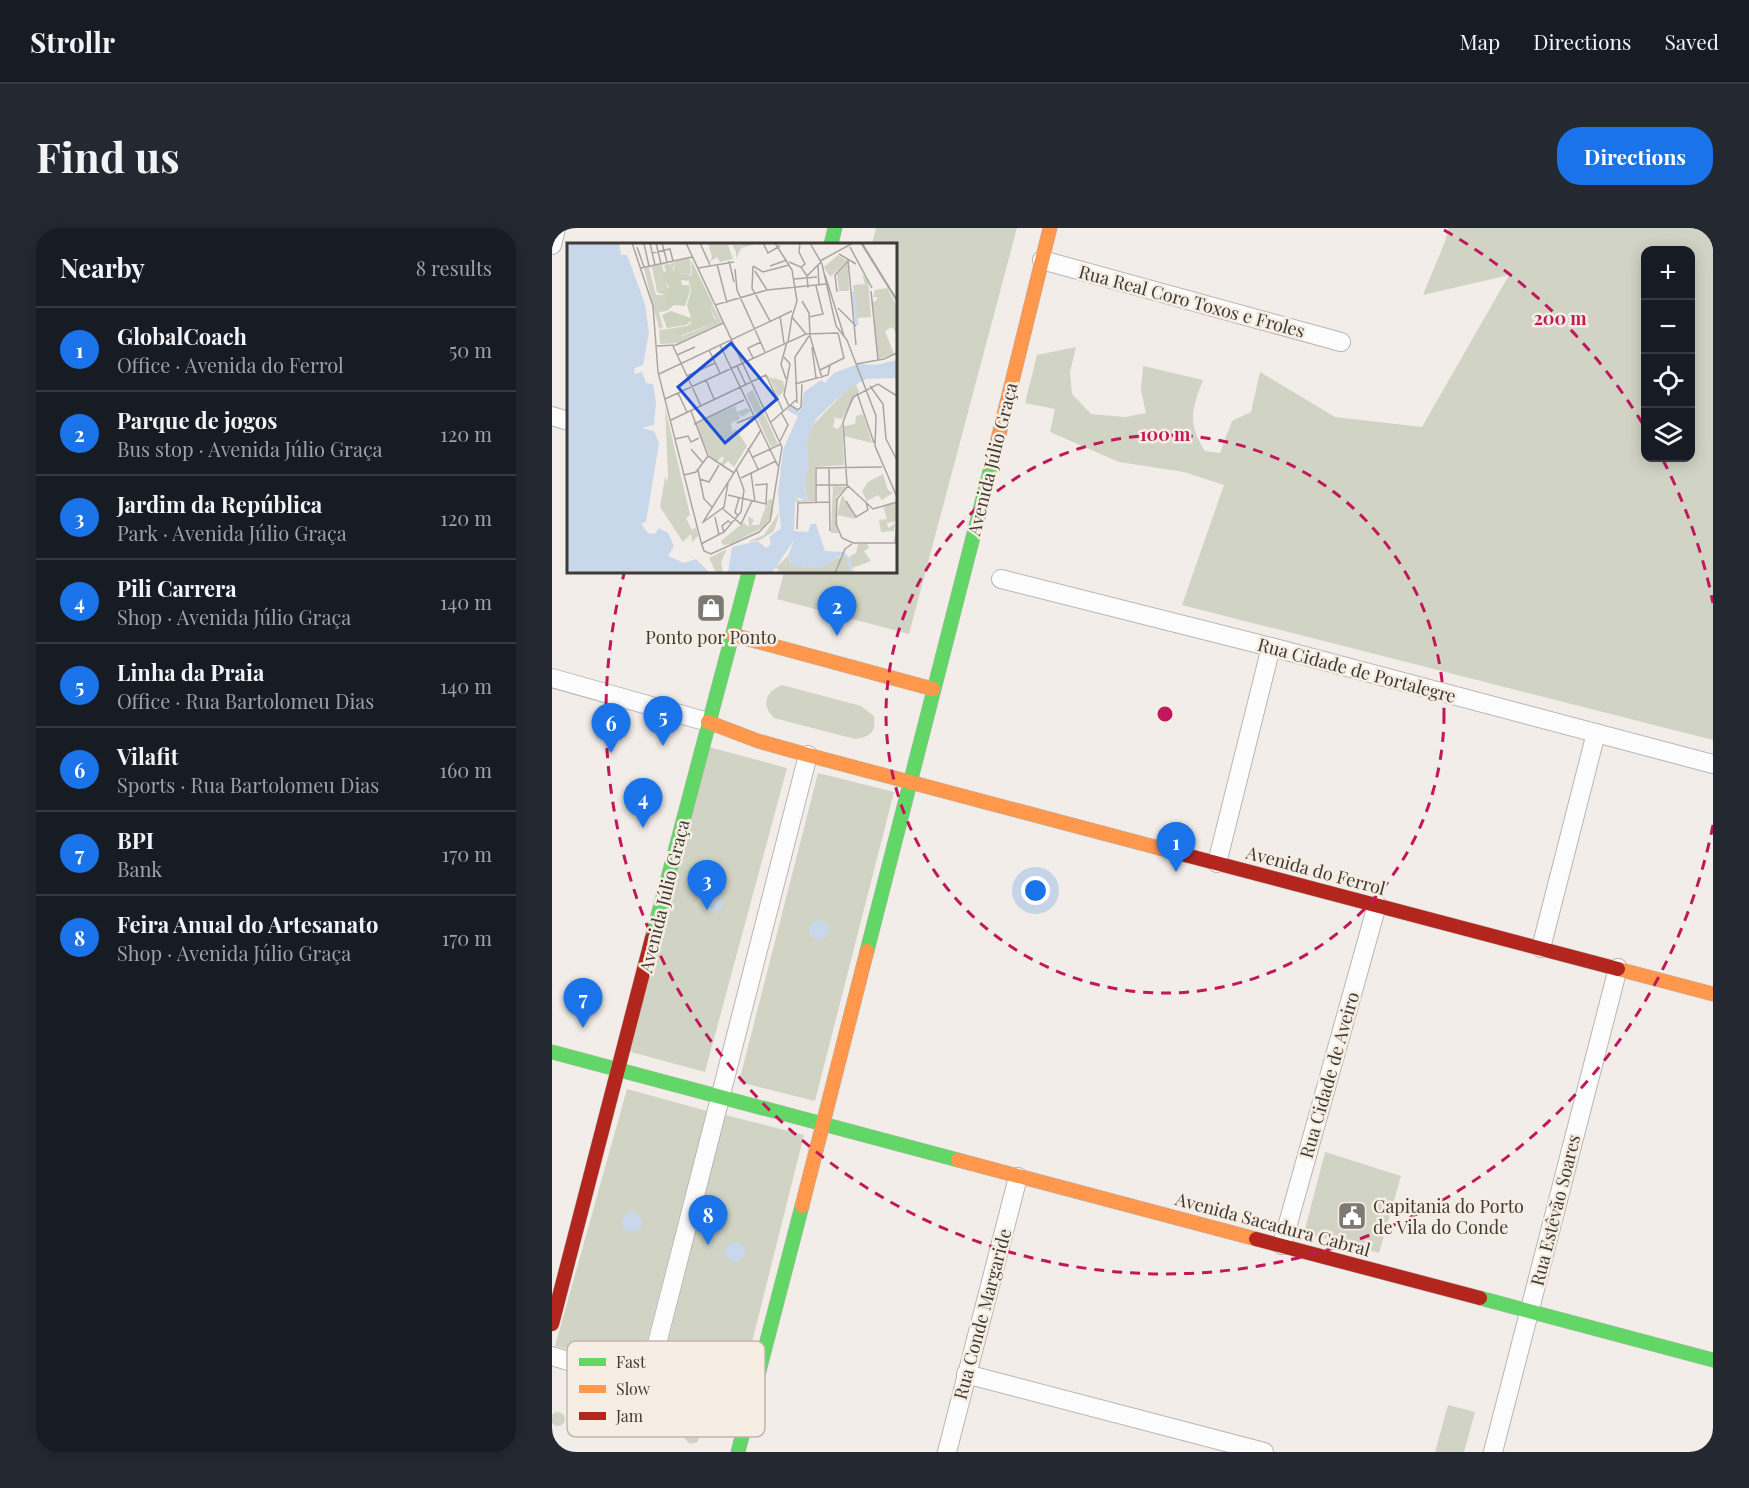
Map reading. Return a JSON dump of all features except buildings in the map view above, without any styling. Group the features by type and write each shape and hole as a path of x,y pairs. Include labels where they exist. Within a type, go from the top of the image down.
{"street":[{"path":"556,228 552,244 567,247"},
{"path":"831,243 835,228"},
{"name":"Avenida Júlio Graça","path":"765,1349 1050,228"},
{"name":"Rua Real Coro Toxos e Froles","path":"1042,260 1341,342"},
{"path":"552,416 567,421"},
{"name":"Avenida Júlio Graça","path":"552,1324 749,573"},
{"name":"Rua Cidade de Portalegre","path":"1001,579 1271,647 1713,764"},
{"path":"733,635 933,689"},
{"path":"1217,863 1271,647"},
{"path":"552,678 708,722 758,741 909,782"},
{"path":"1541,948 1596,733"},
{"path":"658,1341 807,755"},
{"name":"Avenida do Ferrol","path":"909,782 1713,994"},
{"name":"Rua Cidade de Aveiro","path":"1282,1245 1377,905"},
{"name":"Rua Estêvão Soares","path":"1493,1452 1618,968"},
{"path":"552,1052 823,1123"},
{"name":"Avenida Sacadura Cabral","path":"823,1123 1018,1177 1713,1360"},
{"name":"Rua Conde Margaride","path":"946,1452 1018,1177"},
{"path":"552,1356 567,1361"},
{"path":"966,1374 1264,1452"},
{"name":"Avenida Júlio Graça","path":"738,1452 742,1437"}],"green space":[{"path":"876,228 1017,228 909,634 777,599 784,573 897,573 897,243 872,243"},
{"path":"1448,228 1713,228 1713,740 1182,605 1224,485 1184,472 1119,462 1050,432 1055,409 1025,403 1037,355 1076,347 1070,372 1072,394 1091,414 1125,417 1146,413 1141,390 1143,366 1203,380 1193,416 1199,441 1205,451 1220,453 1232,421 1251,412 1260,372 1335,417 1422,427 1509,275 1423,295 1446,239"},
{"path":"782,685 861,706 874,716 873,730 865,737 855,739 774,718 767,708 767,699 772,691"},
{"path":"709,747 787,768 705,1072 627,1051"},
{"path":"818,773 894,792 815,1101 739,1082"},
{"path":"627,1089 707,1111 647,1341 567,1341 567,1349 555,1346"},
{"path":"725,1115 804,1135 752,1341 668,1341"},
{"path":"1325,1152 1401,1176 1379,1253 1304,1233"},
{"path":"1448,1405 1475,1412 1464,1452 1435,1452"},
{"path":"555,1412 561,1412 565,1419 561,1426 555,1426 551,1422 551,1416"},
{"path":"699,1437 698,1442 690,1444 684,1438"}],"water":[{"path":"709,892 717,892 723,898 723,906 717,912 709,912 703,906 703,898"},
{"path":"815,920 823,920 829,926 829,934 823,940 815,940 809,934 809,926"},
{"path":"628,1212 636,1212 642,1218 642,1226 636,1232 628,1232 622,1226 622,1218"},
{"path":"731,1242 739,1242 745,1248 745,1256 739,1262 731,1262 725,1256 725,1248"}],"traffic: fast":[{"path":"831,243 835,228"},
{"path":"867,951 992,463"},
{"path":"652,938 749,573"},
{"path":"552,1052 958,1160"},
{"path":"765,1348 802,1206"},
{"path":"1480,1298 1713,1360"},
{"path":"738,1452 742,1437"}],"traffic: slow":[{"path":"992,463 1050,228"},
{"path":"733,635 933,689"},
{"path":"708,722 758,741 808,755 1174,852"},
{"path":"802,1206 867,951"},
{"path":"1618,969 1713,994"},
{"path":"958,1160 1256,1239"}],"traffic: jam":[{"path":"1174,852 1618,969"},
{"path":"552,1324 652,938"},
{"path":"1256,1239 1480,1298"}],"place":[{"name":"Ponto por Ponto","path":"711,608"},
{"name":"Parque de jogos","path":"837,636"},
{"name":"Linha da Praia","path":"663,746"},
{"name":"Vilafit","path":"611,753"},
{"name":"Pili Carrera","path":"643,828"},
{"name":"GlobalCoach","path":"1176,872"},
{"name":"Jardim da República","path":"707,910"},
{"name":"BPI","path":"583,1028"},
{"name":"Capitania do Porto de Vila do Conde","path":"1352,1216"},
{"name":"Feira Anual do Artesanato","path":"708,1245"}]}
